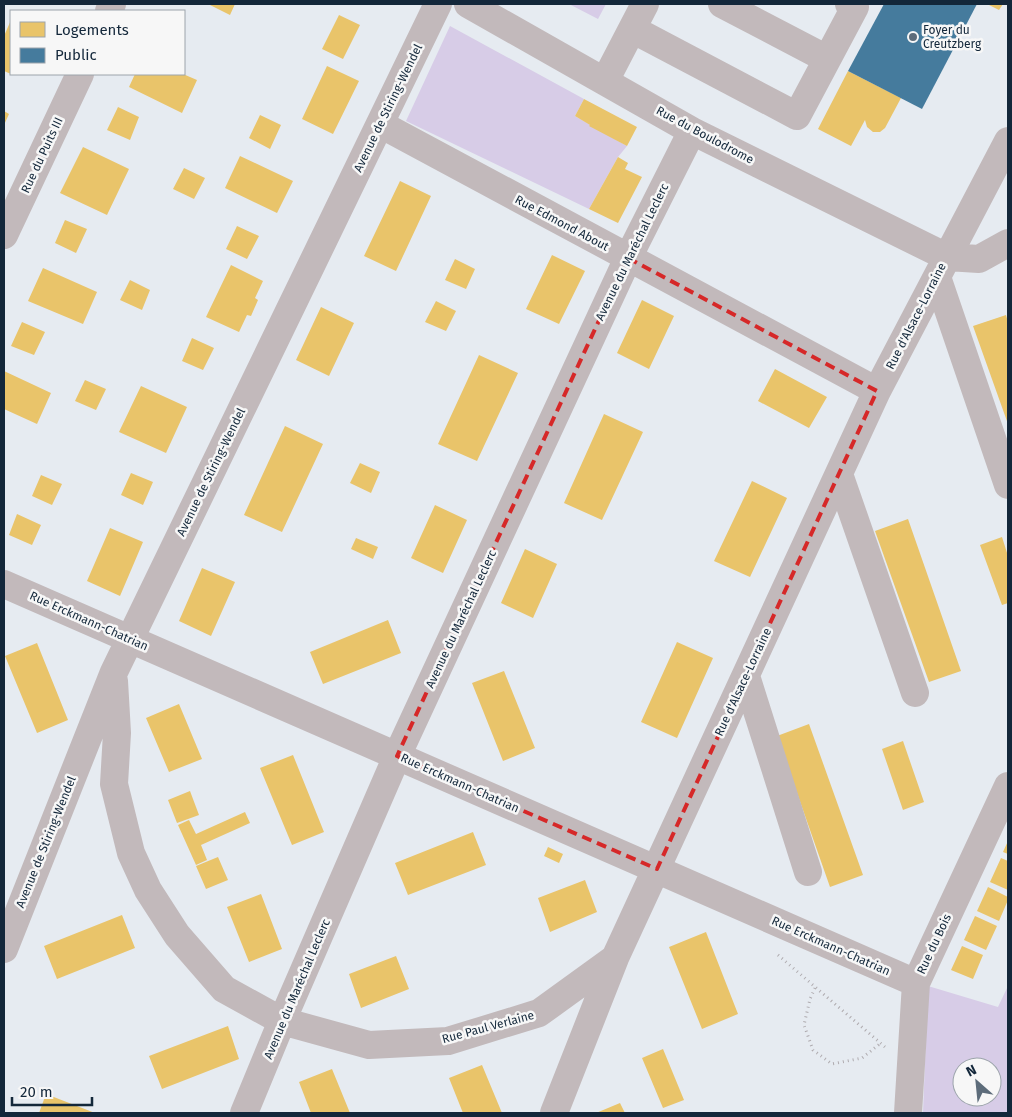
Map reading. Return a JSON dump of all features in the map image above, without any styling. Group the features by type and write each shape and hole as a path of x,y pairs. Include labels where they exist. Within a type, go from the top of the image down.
{"street":[{"name":"Avenue de Stiring-Wendel","path":"4,949 114,672 438,4"},
{"name":"Rue du Boulodrome","path":"468,4 692,131 942,267"},
{"path":"605,81 645,4"},
{"path":"722,4 827,59"},
{"path":"632,29 797,116 853,5"},
{"name":"Rue du Puits III","path":"4,235 80,75"},
{"name":"Rue Edmond About","path":"380,124 878,391"},
{"name":"Avenue du Maréchal Leclerc","path":"244,1113 397,756 628,258 692,131"},
{"name":"Rue d'Alsace-Lorraine","path":"554,1113 615,958 839,474 878,391 1008,141"},
{"name":"Rue d'Alsace-Lorraine","path":"942,267 979,259 1008,243"},
{"path":"942,267 1008,485"},
{"path":"839,474 915,693"},
{"name":"Rue Erckmann-Chatrian","path":"4,584 916,983"},
{"name":"Rue Paul Verlaine","path":"114,672 117,733 114,784 131,853 148,890 177,935 224,989 282,1021 370,1045 448,1040 539,1013 615,958"},
{"path":"746,676 808,872"},
{"name":"Rue du Bois","path":"908,1113 916,983 1008,786"}],"path":[{"path":"777,954 910,1068"},
{"path":"815,988 810,999 804,1025 813,1050 832,1064 862,1058 881,1043"}],"highlighted area":[{"path":"628,258 877,391 657,869 397,756"}],"shaded area":[{"path":"569,4 606,4 598,19"},
{"path":"450,26 584,99 575,116 627,146 618,157 589,209 406,121"},
{"path":"928,986 998,1007 1008,986 1008,1113 923,1113"}],"building: Logements":[{"path":"208,4 235,4 230,15"},
{"path":"987,4 1003,4 999,10"},
{"path":"339,15 360,25 343,59 322,49"},
{"path":"10,22 10,74 4,71 4,36"},
{"path":"327,66 359,81 333,134 302,119"},
{"path":"848,71 901,98 885,128 880,132 873,132 867,127 865,120 851,146 818,129"},
{"path":"135,75 185,75 197,80 182,113 129,87"},
{"path":"584,99 637,127 627,146 589,126 575,116"},
{"path":"118,107 139,117 130,140 107,130"},
{"path":"4,111 9,114 4,125"},
{"path":"260,115 281,125 270,149 249,138"},
{"path":"83,147 129,169 107,215 60,193"},
{"path":"240,156 293,181 277,213 225,188"},
{"path":"618,157 628,163 625,169 642,177 618,223 589,209"},
{"path":"184,168 205,178 194,199 173,189"},
{"path":"400,181 431,196 396,271 364,256"},
{"path":"65,220 87,229 76,253 55,243"},
{"path":"237,226 259,236 247,259 226,249"},
{"path":"552,255 585,271 559,324 526,309"},
{"path":"455,259 475,269 466,289 445,280"},
{"path":"231,265 263,281 255,298 258,300 251,316 247,315 239,332 206,317"},
{"path":"43,268 97,292 83,324 28,301"},
{"path":"130,280 150,290 142,310 120,300"},
{"path":"642,300 674,316 649,369 617,353"},
{"path":"436,301 456,311 446,331 425,322"},
{"path":"321,307 354,323 329,376 296,360"},
{"path":"1006,315 1008,322 1008,424 973,326"},
{"path":"22,322 45,332 34,355 11,346"},
{"path":"192,338 214,348 203,370 182,361"},
{"path":"479,355 518,373 477,461 438,444"},
{"path":"775,369 827,397 809,428 758,401"},
{"path":"4,371 51,393 37,424 4,409"},
{"path":"85,380 106,389 96,410 75,401"},
{"path":"141,386 187,407 166,453 119,432"},
{"path":"604,414 643,432 602,520 564,503"},
{"path":"285,426 323,444 282,532 244,515"},
{"path":"360,463 380,472 371,493 350,483"},
{"path":"131,473 153,482 143,505 121,495"},
{"path":"41,475 62,484 52,505 32,496"},
{"path":"752,481 787,498 750,577 714,561"},
{"path":"435,505 467,520 443,573 411,558"},
{"path":"17,514 41,525 32,545 9,535"},
{"path":"908,519 961,671 929,682 875,531"},
{"path":"110,528 143,542 120,596 87,581"},
{"path":"1002,537 1008,556 1008,603 1002,605 980,545"},
{"path":"356,538 378,547 373,559 351,549"},
{"path":"525,549 557,564 533,618 501,603"},
{"path":"202,568 235,582 211,636 179,621"},
{"path":"388,620 401,653 323,684 310,652"},
{"path":"677,642 713,658 677,738 641,722"},
{"path":"37,643 68,720 37,733 5,656"},
{"path":"504,671 535,748 503,761 472,683"},
{"path":"179,704 202,759 169,772 146,718"},
{"path":"809,724 863,875 830,887 777,736"},
{"path":"903,741 924,802 903,810 882,749"},
{"path":"293,755 324,832 292,845 260,768"},
{"path":"190,791 199,815 177,823 168,800"},
{"path":"245,812 250,823 201,845 207,860 196,865 178,825 189,820 196,834"},
{"path":"473,832 486,865 408,895 395,863"},
{"path":"1008,841 1008,854 1003,852"},
{"path":"548,847 563,854 559,863 544,856"},
{"path":"218,857 228,880 206,889 196,866"},
{"path":"1001,858 1008,861 1008,890 990,882"},
{"path":"585,880 597,912 550,932 538,898"},
{"path":"988,887 1008,897 999,921 977,911"},
{"path":"261,894 282,949 249,962 227,907"},
{"path":"122,915 135,948 57,979 44,946"},
{"path":"975,916 997,926 986,950 964,940"},
{"path":"706,932 738,1014 702,1029 669,947"},
{"path":"962,946 983,955 973,979 951,970"},
{"path":"396,956 409,989 361,1008 349,974"},
{"path":"228,1026 239,1059 162,1089 149,1056"},
{"path":"663,1049 684,1100 663,1108 642,1058"},
{"path":"482,1065 502,1113 463,1113 449,1078"},
{"path":"332,1069 350,1113 311,1113 299,1082"},
{"path":"46,1094 95,1113 39,1113"},
{"path":"620,1103 625,1113 596,1113"}],"building: Public":[{"name":"Foyer du Creutzberg","path":"884,4 977,4 922,109 848,71"}],"place":[{"name":"Foyer du Creutzberg","path":"913,37"}]}
